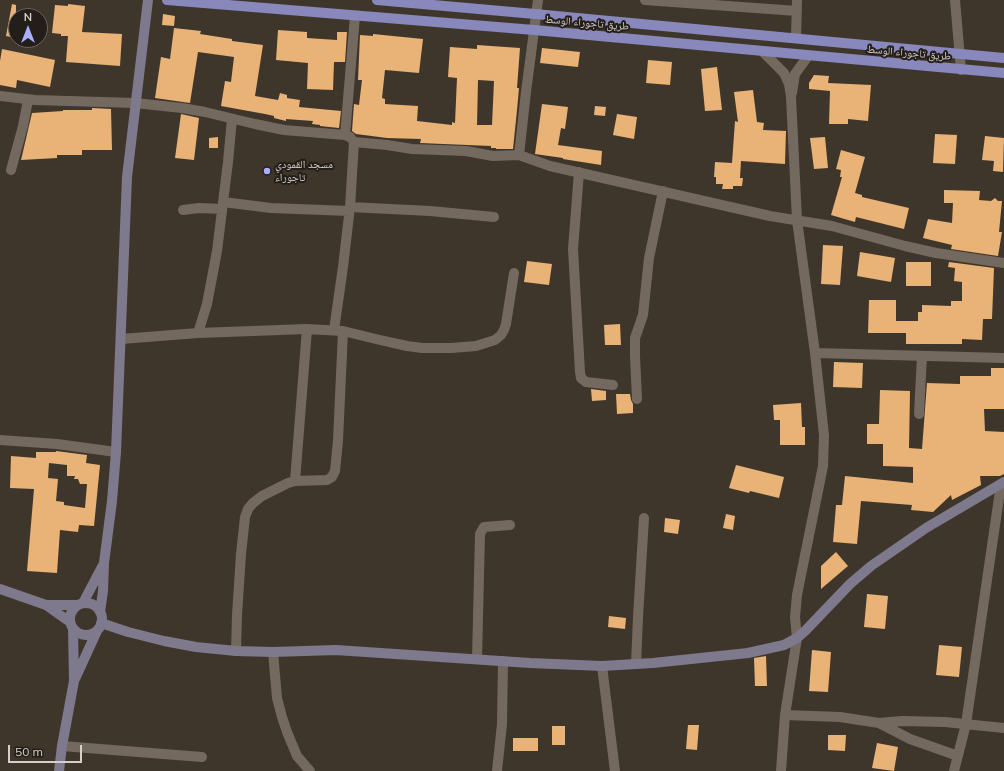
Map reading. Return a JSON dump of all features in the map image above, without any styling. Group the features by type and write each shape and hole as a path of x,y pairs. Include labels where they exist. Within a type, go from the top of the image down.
{"main road":[{"name":"طريق تاجوراء الوسط","path":"167,0 534,30 1004,74"},
{"path":"377,0 1004,58"}],"street":[{"path":"100,612 116,452 122,339 127,177 148,0"},
{"path":"519,155 535,14 538,0"},
{"path":"645,0 720,3 797,11"},
{"path":"796,38 797,0"},
{"path":"955,0 961,54 961,70"},
{"path":"345,135 355,16"},
{"path":"763,52 784,73 789,84 791,97 797,220 822,409 824,450 823,466 798,583 795,617 798,638 785,715 781,771"},
{"path":"791,97 795,74 808,56"},
{"path":"0,96 28,100 135,103 190,109 284,130 345,135 350,137 354,142 350,209 343,267 338,330 338,441 335,471 332,477 327,480 295,481 262,496 248,509 245,517 237,615 236,651"},
{"path":"10,170 23,126 28,100"},
{"path":"198,333 207,304 217,251 232,119"},
{"path":"354,142 412,149 466,152 493,156 519,155 550,166 770,216 832,226 924,250 1004,264"},
{"path":"579,172 573,249 580,372 581,378 586,382 613,385"},
{"path":"637,399 634,356 635,338 643,315 649,258 663,191"},
{"path":"183,210 222,206 430,211 494,217"},
{"path":"122,339 198,333 307,329 338,330 422,348 465,348 495,340 504,330 514,273"},
{"path":"295,481 307,329"},
{"path":"815,353 1004,358"},
{"path":"919,414 922,356"},
{"path":"0,440 57,444 116,452"},
{"path":"99,627 196,647 236,651 273,652 336,650 574,666 636,664 748,653 784,645 798,638 850,584 871,566 914,535 1002,483"},
{"path":"954,771 966,724 1002,483"},
{"path":"636,664 644,518"},
{"path":"477,659 480,534 484,527 510,525"},
{"path":"59,771 74,681 71,612 80,604 104,563"},
{"path":"0,590 46,605 93,604 100,612 102,617 99,627 74,681"},
{"path":"46,605 78,633 84,635 91,634 99,627"},
{"path":"273,652 277,698 282,716 295,752 302,763 310,771"},
{"path":"497,771 502,724 504,661"},
{"path":"602,666 615,771"},
{"path":"785,715 840,717 879,723 928,721 1004,728"},
{"path":"879,723 910,739 958,756"},
{"path":"62,746 202,757"}],"building":[{"path":"12,4 16,5 16,8 11,8"},
{"path":"68,4 85,6 82,32 122,34 120,66 66,62 68,36 61,36 61,34 52,33 55,5 68,6"},
{"path":"163,14 175,16 174,26 162,25"},
{"path":"8,25 8,36 6,36"},
{"path":"174,28 201,31 200,34 232,39 232,41 263,45 255,96 278,100 280,93 287,95 287,98 300,100 299,107 341,111 339,128 312,124 313,121 286,119 286,121 274,118 274,116 221,106 225,81 231,82 234,57 198,52 190,103 155,98 161,57 170,59"},
{"path":"278,30 307,32 307,38 337,40 337,32 347,32 345,62 334,62 333,90 307,89 308,63 276,60"},
{"path":"373,34 423,39 419,73 385,70 382,98 385,99 385,104 418,106 417,121 452,125 452,122 455,123 457,78 448,77 450,47 477,49 477,45 520,48 517,88 519,88 513,149 496,149 491,148 491,146 420,143 421,139 387,138 356,134 352,131 354,104 359,105 362,80 358,80 360,35 373,36","holes":["478,80 494,81 492,125 477,125"]},
{"path":"542,48 580,52 578,67 540,63"},
{"path":"2,49 55,60 50,87 17,80 16,88 0,85 0,61"},
{"path":"648,60 672,62 670,85 646,83"},
{"path":"717,67 722,110 705,111 701,69"},
{"path":"814,75 829,76 828,83 871,85 868,121 848,119 848,124 829,124 830,91 809,89 809,83"},
{"path":"753,90 757,122 764,123 763,130 786,131 785,164 741,161 740,178 743,178 742,186 733,186 733,189 722,189 723,184 716,184 716,177 714,177 715,162 732,163 735,121 738,122 734,92"},
{"path":"542,104 568,107 565,129 561,128 558,145 602,151 601,165 535,154"},
{"path":"595,106 606,107 605,116 594,115"},
{"path":"92,108 111,109 112,150 82,150 82,155 57,155 57,158 21,160 32,113 63,110 92,110"},
{"path":"181,114 199,118 194,160 175,158"},
{"path":"617,114 637,117 634,139 613,135"},
{"path":"935,134 957,135 955,164 933,163"},
{"path":"985,136 1004,138 1003,172 993,171 994,161 982,160"},
{"path":"218,137 218,148 209,148 209,138"},
{"path":"825,137 828,168 814,169 810,138"},
{"path":"841,150 865,157 855,193 862,195 862,197 909,208 904,229 856,217 855,222 831,215 842,177 840,177 841,170 836,169"},
{"path":"944,190 980,191 979,200 991,201 995,198 998,201 1002,201 999,232 1002,232 998,256 951,249 952,245 923,238 928,219 952,223 953,203 944,203"},
{"path":"823,245 843,246 840,285 821,284"},
{"path":"860,252 895,258 891,282 857,276"},
{"path":"527,261 552,264 549,285 524,282"},
{"path":"906,262 931,262 931,286 906,286"},
{"path":"949,262 994,268 992,319 983,319 982,340 962,339 962,344 906,344 906,333 868,333 869,300 896,300 896,321 918,321 918,312 922,312 922,305 951,306 951,301 962,301 962,282 954,281 955,268 948,267"},
{"path":"620,324 621,345 605,345 604,325"},
{"path":"834,362 863,363 862,388 833,387"},
{"path":"991,368 1004,368 1004,409 984,409 985,431 1004,432 1004,474 1000,476 980,476 981,485 952,500 951,495 933,512 911,510 912,505 861,501 857,544 833,542 836,505 842,505 845,476 913,483 913,467 883,466 883,444 867,444 867,424 879,424 880,390 910,391 909,448 922,449 927,383 960,384 960,376 991,376"},
{"path":"591,389 606,391 606,400 592,401"},
{"path":"616,394 630,394 633,404 633,413 617,414"},
{"path":"801,403 802,427 805,427 805,445 780,445 780,420 774,420 773,405"},
{"path":"36,452 87,455 86,463 100,465 94,526 79,525 78,532 60,530 57,573 27,571 34,489 10,488 11,456 36,458","holes":["49,463 67,465 67,476 75,476 74,479 78,479 80,484 87,484 85,508 64,505 64,502 56,501 58,479 48,478"]},
{"path":"736,465 784,477 779,498 729,488"},
{"path":"726,514 735,516 733,530 723,528"},
{"path":"665,518 680,520 678,534 664,532"},
{"path":"836,552 848,566 821,589 821,566"},
{"path":"867,594 888,596 885,629 864,627"},
{"path":"609,616 626,618 625,629 608,627"},
{"path":"939,645 962,647 959,677 936,675"},
{"path":"812,650 831,652 828,692 809,691"},
{"path":"766,656 767,686 755,686 754,658"},
{"path":"688,725 699,725 697,750 686,749"},
{"path":"552,726 565,726 565,745 552,745"},
{"path":"828,735 846,735 845,751 828,750"},
{"path":"513,738 538,738 538,751 513,751"},
{"path":"877,743 898,747 894,771 872,768"}],"place":[{"name":"مسجد القمودي تاجوراء","path":"267,171"}]}
